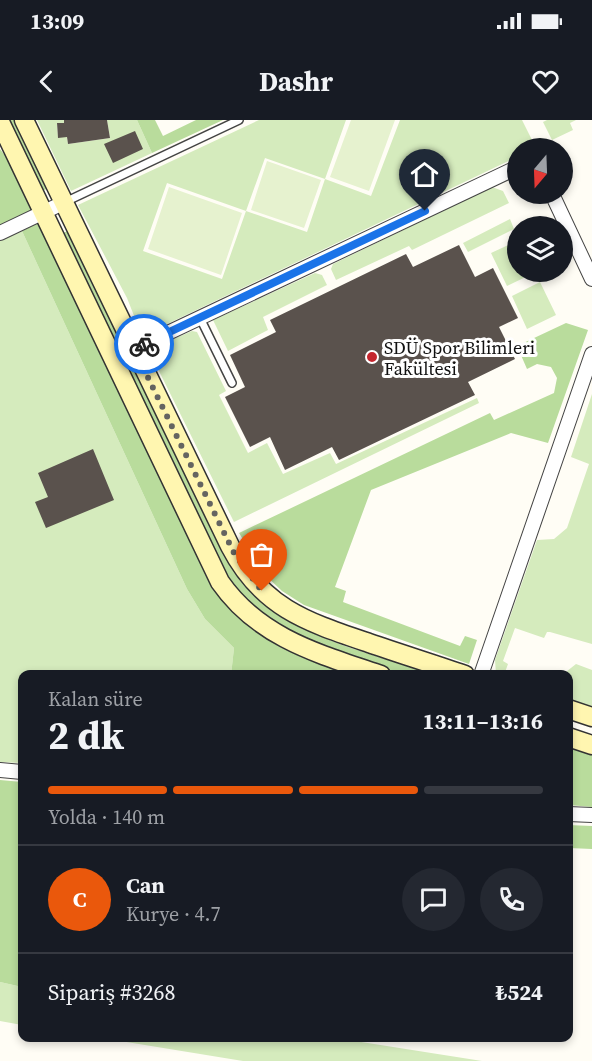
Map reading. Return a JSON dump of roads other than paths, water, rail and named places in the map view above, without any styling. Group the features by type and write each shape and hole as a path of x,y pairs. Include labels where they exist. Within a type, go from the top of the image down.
{"street":[{"path":"24,120 234,553 262,591 287,611 316,625 450,670"},
{"path":"0,122 206,558 225,589 251,617 281,638 307,650 366,670"},
{"path":"134,349 507,172"},
{"path":"0,233 63,203"},
{"path":"557,204 592,279"},
{"path":"483,670 592,354"},
{"path":"573,711 592,717"},
{"path":"573,739 592,745"},
{"path":"0,770 18,772"},
{"path":"573,814 592,815"}],"lane":[{"path":"63,203 239,120"},
{"path":"200,318 232,383"}],"place":[{"name":"SDÜ Spor Bilimleri Fakültesi","path":"372,357"}]}
